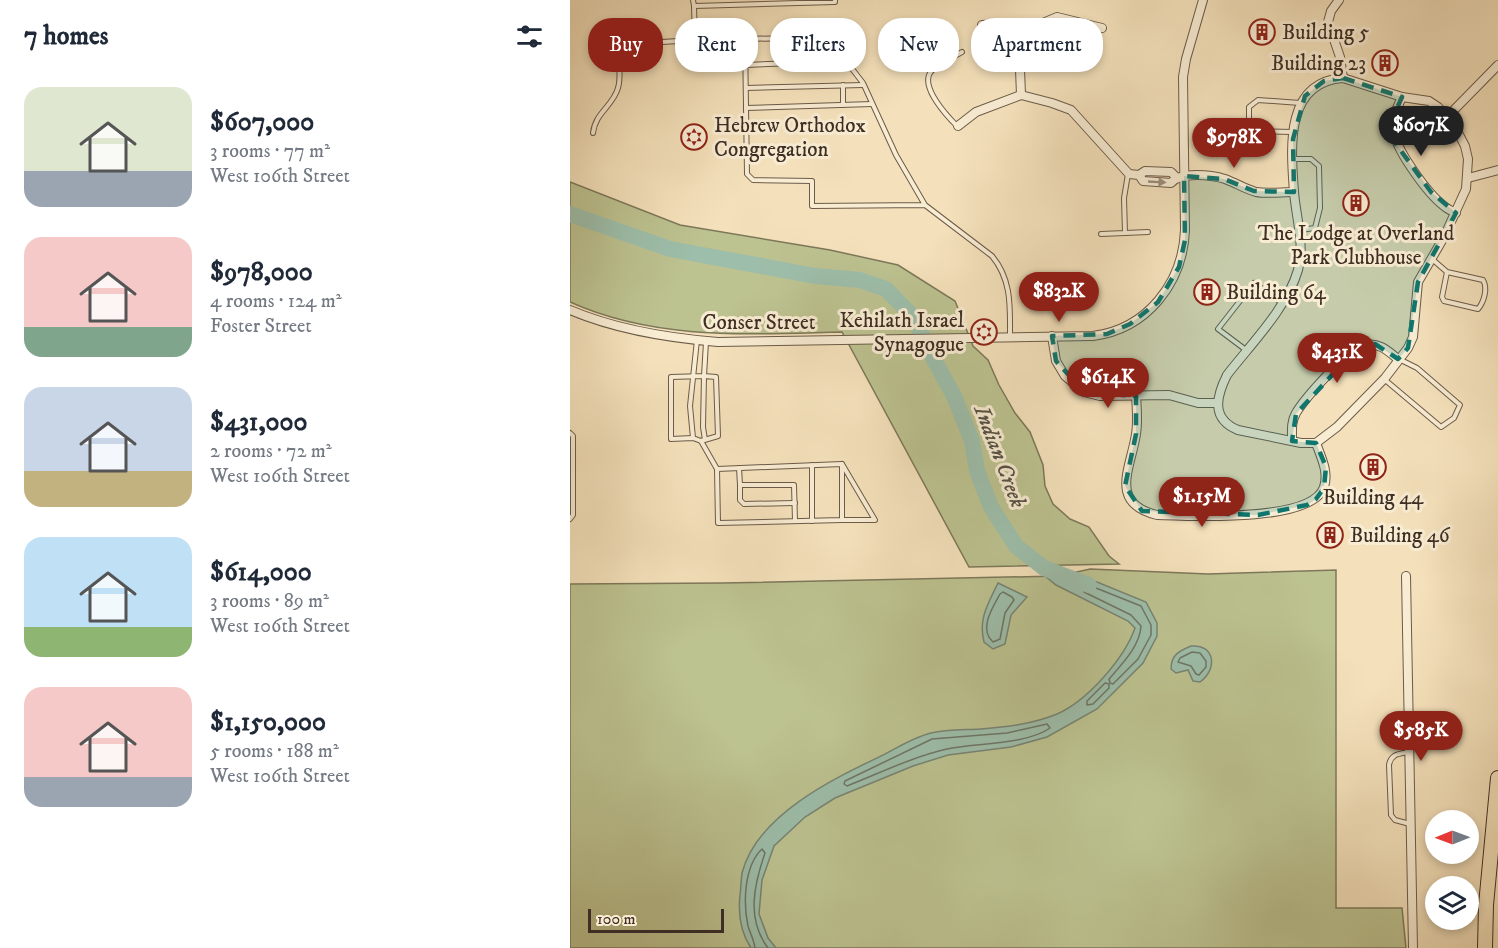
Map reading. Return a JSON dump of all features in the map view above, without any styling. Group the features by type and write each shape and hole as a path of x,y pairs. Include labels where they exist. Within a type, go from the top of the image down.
{"highway":[{"path":"1485,948 1486,905 1498,778"}],"street":[{"path":"1180,177 1183,77 1203,0"},
{"path":"1339,0 1334,5 1328,22 1340,57 1343,78"},
{"path":"1448,116 1498,65"},
{"path":"1020,72 1021,95"},
{"path":"1343,78 1402,97 1428,101 1448,116 1465,146 1468,159 1468,178 1462,202 1418,282 1413,337 1408,348 1384,379 1336,427 1316,443 1254,434 1230,427 1222,418 1217,403 1227,375 1282,303 1299,267 1299,231 1293,159 1294,132 1300,103 1324,81 1343,78"},
{"path":"958,126 976,112 1021,95 1071,110 1129,174 1139,175 1145,171 1171,172 1180,177 1224,179 1261,192 1294,192"},
{"path":"1402,97 1394,115 1393,130 1396,144 1438,201 1456,213"},
{"path":"1468,178 1498,170"},
{"name":"Conser Street","path":"570,310 640,332 701,340 749,342 1107,334 1130,324 1158,302 1171,283 1183,254 1185,230 1180,177"},
{"path":"1052,336 1056,361 1065,376 1084,392 1100,396 1168,395 1198,403 1217,403"},
{"path":"1292,440 1291,426 1296,414 1330,373 1357,348 1375,344 1386,348 1398,359"},
{"path":"1136,396 1136,434 1125,486 1130,499 1142,512 1168,515 1258,514 1307,505 1324,488 1326,467 1316,443"},
{"path":"1406,576 1413,948"}],"lane":[{"path":"693,0 694,18"},
{"path":"694,6 835,2 835,0"},
{"path":"593,133 594,124 600,113 617,91 620,54 624,48 629,44 675,41"},
{"path":"958,126 947,116 928,88 927,80 930,72 938,65 962,52"},
{"path":"745,72 747,174 753,180 812,181 812,206 925,205"},
{"path":"854,72 863,85 896,156 925,205 992,256 999,264 1010,293 1010,337"},
{"path":"843,85 843,105"},
{"path":"746,88 863,85"},
{"path":"1294,132 1256,131 1249,126 1249,107 1258,100 1300,103"},
{"path":"746,108 872,105"},
{"path":"1293,159 1311,159 1319,166 1320,208 1315,228 1299,231"},
{"path":"1125,233 1124,198 1129,174"},
{"path":"1101,234 1148,232"},
{"path":"1431,259 1447,272 1483,280 1486,286 1483,303 1478,309 1444,301 1442,297 1447,272"},
{"path":"1246,350 1218,329 1254,283 1282,303"},
{"path":"693,438 690,406 692,376 701,340"},
{"path":"701,340 704,376 703,441 717,469 718,523 875,520 842,464"},
{"path":"1384,379 1441,427 1454,418 1460,405 1417,368 1398,359"},
{"path":"704,376 716,376 718,436 703,441 693,438 671,439 671,377 704,376"},
{"path":"570,433 573,436 573,515 570,519"},
{"path":"717,469 842,464"},
{"path":"842,464 842,520"},
{"path":"812,465 812,521"},
{"path":"739,468 740,500 744,504 795,503"},
{"path":"740,485 794,485 795,521"},
{"path":"1408,752 1394,754 1389,765 1391,815 1395,820 1410,824"}],"highlighted area":[{"path":"1343,78 1402,97 1394,115 1396,144 1431,192 1456,213 1418,282 1408,348 1398,359 1375,344 1357,348 1296,414 1292,441 1316,443 1326,467 1324,488 1316,499 1307,505 1258,515 1142,511 1125,486 1136,434 1136,396 1084,392 1056,361 1052,336 1107,334 1130,324 1158,302 1179,267 1185,240 1184,176 1224,179 1254,191 1294,192 1293,139 1305,96 1324,81"}],"shaded area":[{"path":"570,182 680,225 830,250 898,265 955,301 973,346 988,360 1015,413 1030,432 1043,465 1045,486 1053,504 1070,519 1089,527 1109,556 1119,564 969,567 842,332 738,334 670,329 603,315 570,302"},
{"path":"1090,569 1208,574 1336,570 1336,908 1402,908 1406,948 570,948 570,584 1059,576"}],"water":[{"path":"1045,576 1097,582 1146,602 1157,623 1157,636 1143,663 1097,709 1047,737 1011,747 948,755 913,766 835,798 805,817 774,846 762,880 759,914 768,938 776,948 751,948 740,916 742,873 750,852 763,833 799,801 841,776 925,735 943,731 1019,724 1057,714 1069,708 1103,678 1122,653 1135,628 1128,621 1056,585"},
{"path":"998,583 1027,597 1011,615 1005,644 993,649 984,642 982,626 985,612"},
{"path":"1191,646 1205,649 1211,658 1210,671 1200,682 1193,681 1188,670 1176,673 1171,669 1172,660 1176,654"}],"waterway":[{"name":"Indian Creek","path":"570,214 670,249 815,276 860,280 886,289 914,318 954,396 972,441 977,471 991,507 1016,546 1044,568 1089,585"}],"place":[{"name":"Building 5","path":"1262,32"},
{"name":"Building 23","path":"1385,63"},
{"name":"Hebrew Orthodox Congregation","path":"694,137"},
{"name":"The Lodge at Overland Park Clubhouse","path":"1356,203"},
{"name":"Building 64","path":"1207,292"},
{"name":"Kehilath Israel Synagogue","path":"984,332"},
{"name":"Building 44","path":"1373,467"},
{"name":"Building 46","path":"1330,535"}]}
